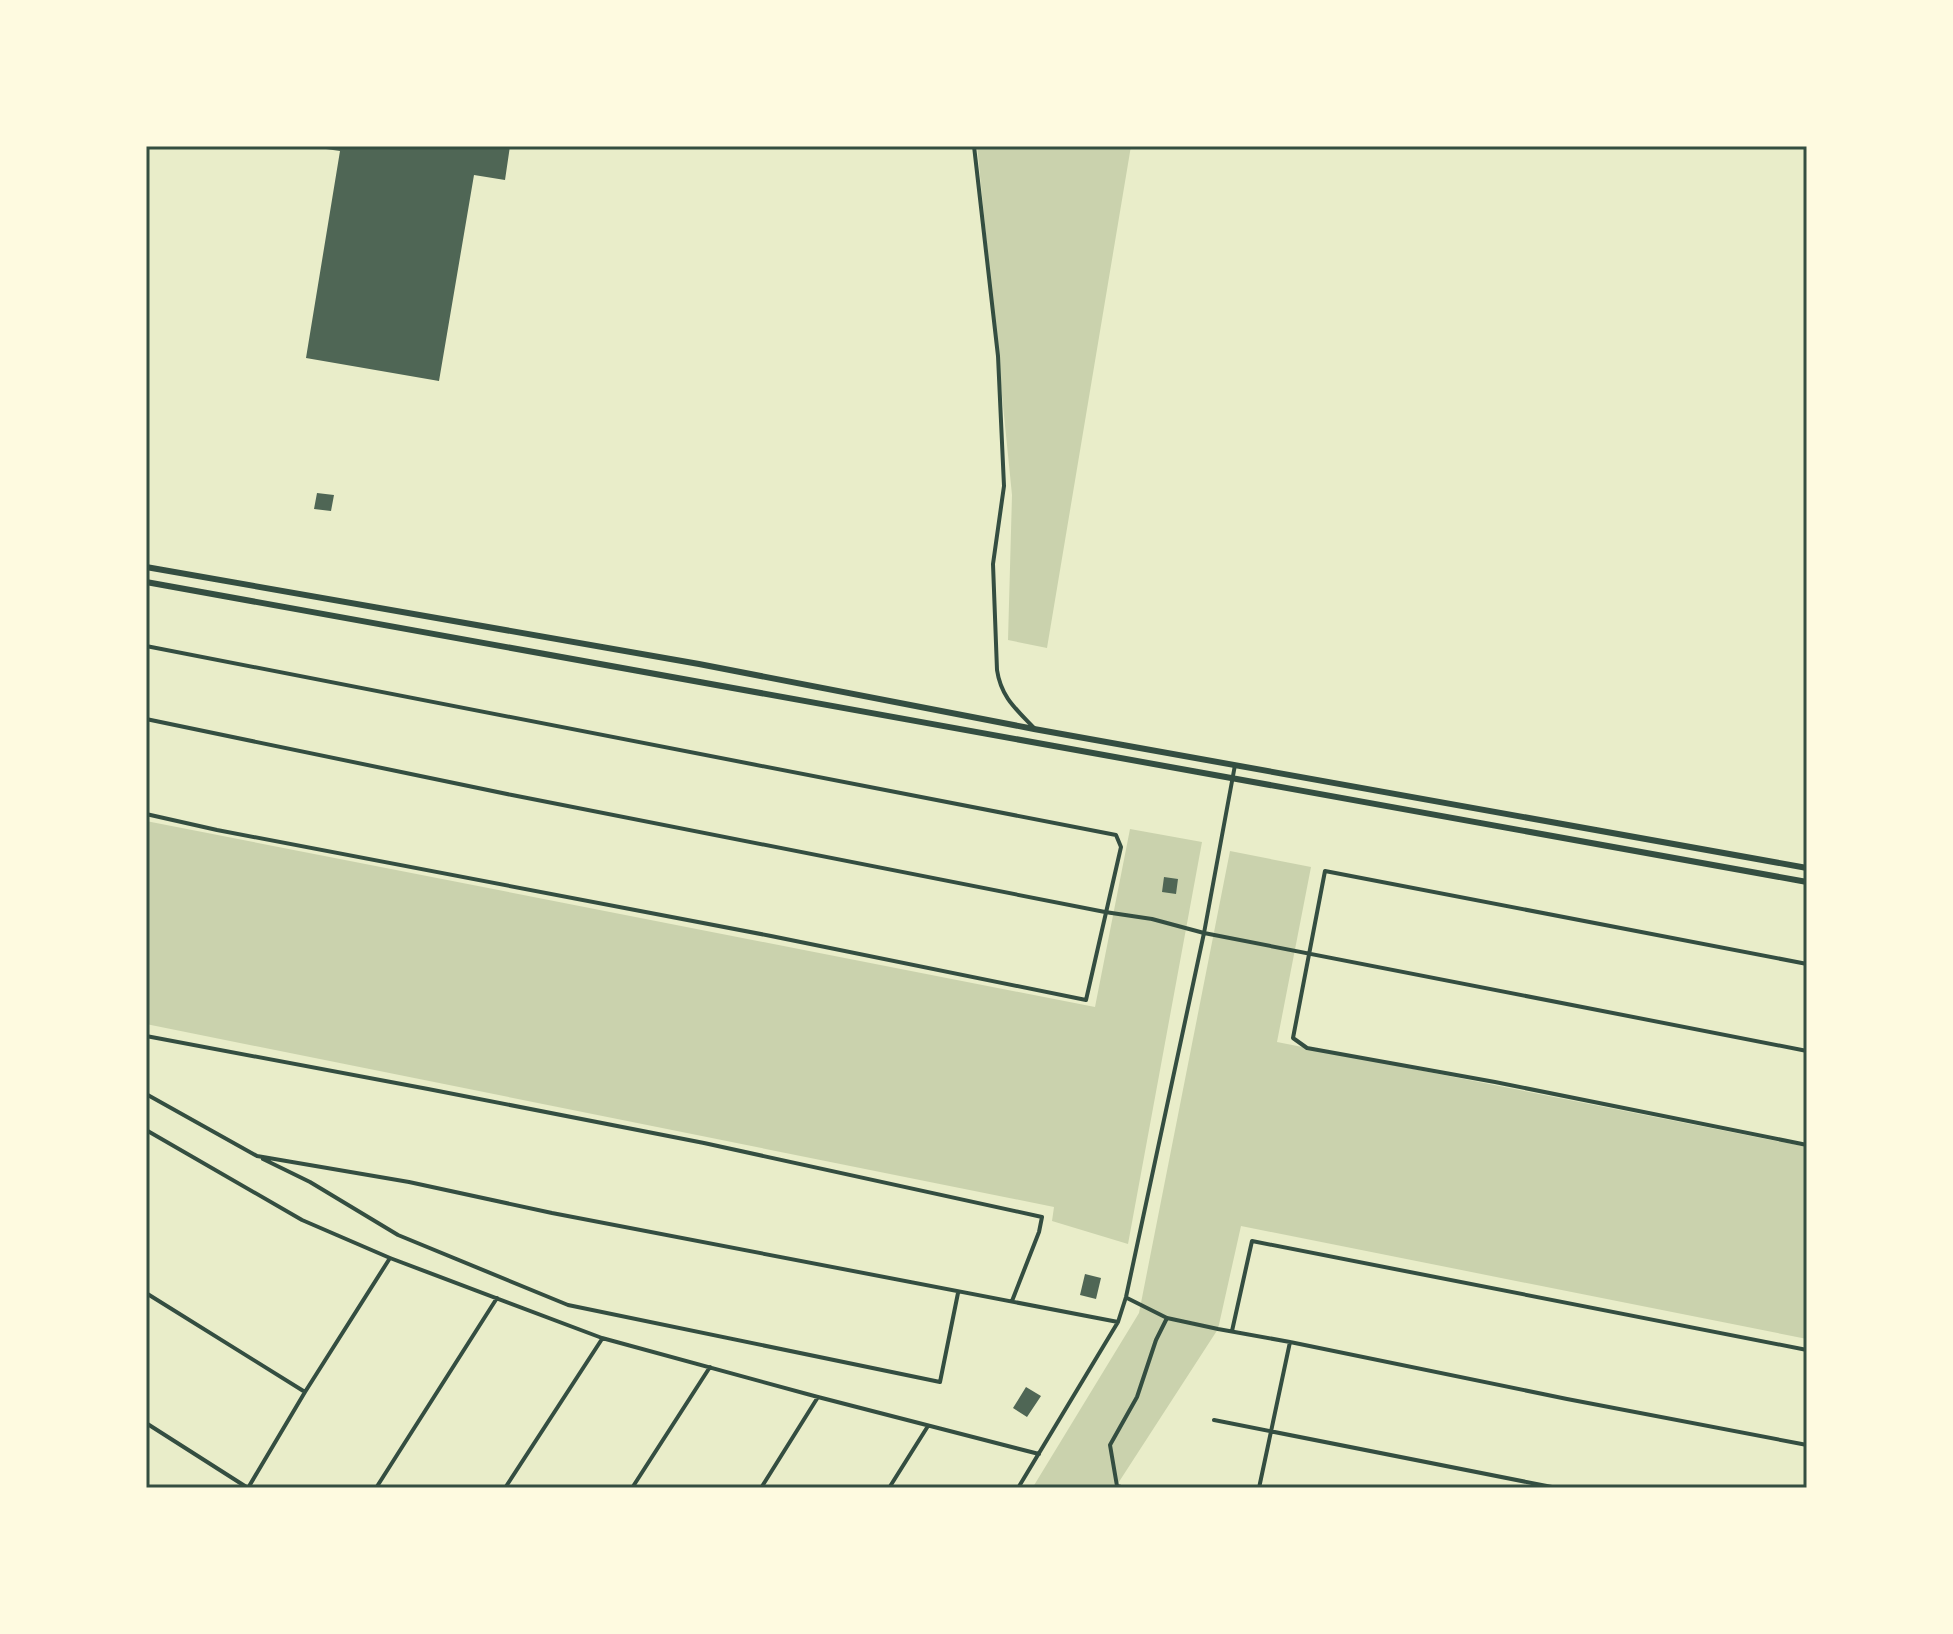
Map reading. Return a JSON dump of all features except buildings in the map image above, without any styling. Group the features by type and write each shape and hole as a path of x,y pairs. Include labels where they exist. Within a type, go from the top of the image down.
{"main road":[{"path":"146,567 684,661 1034,729 1807,868"},
{"path":"146,582 1807,882"}],"street":[{"path":"974,146 998,356 1003,457 1004,486 993,564 997,670 999,684 1009,702 1034,729"},
{"path":"146,646 1116,835 1121,847 1086,1000 146,814"},
{"path":"146,719 512,795 1152,919 1204,933 1807,1051"},
{"path":"1018,1488 1118,1322 1126,1297 1204,933 1235,765"},
{"path":"1807,964 1325,871 1293,1038 1307,1048 1807,1145"},
{"path":"146,1036 673,1137 1042,1217 1012,1301"},
{"path":"146,1094 310,1182 398,1235 568,1305 940,1382 959,1292"},
{"path":"146,1130 302,1220 390,1258 602,1338 1039,1454"},
{"path":"257,1156 409,1182 552,1213 1118,1322"},
{"path":"1232,1331 1252,1241 1807,1350"},
{"path":"146,1423 248,1488 390,1258"},
{"path":"146,1293 305,1392"},
{"path":"1126,1297 1167,1318 1807,1445"},
{"path":"376,1488 497,1298"},
{"path":"1125,1488 1117,1486 1110,1445 1137,1397 1156,1340 1167,1318"},
{"path":"505,1488 602,1338"},
{"path":"1259,1488 1290,1342"},
{"path":"632,1488 710,1367"},
{"path":"761,1488 818,1397"},
{"path":"1214,1420 1557,1488"},
{"path":"889,1488 928,1426"}],"green space":[{"path":"977,146 1131,146 1047,648 1008,640 1012,495"},
{"path":"146,821 1095,1007 1130,829 1202,842 1128,1244 1052,1221 1054,1207 146,1024"},
{"path":"1230,851 1311,867 1277,1042 1807,1147 1807,1339 1241,1226 1218,1329 1115,1488 1033,1487 1139,1313"}]}
